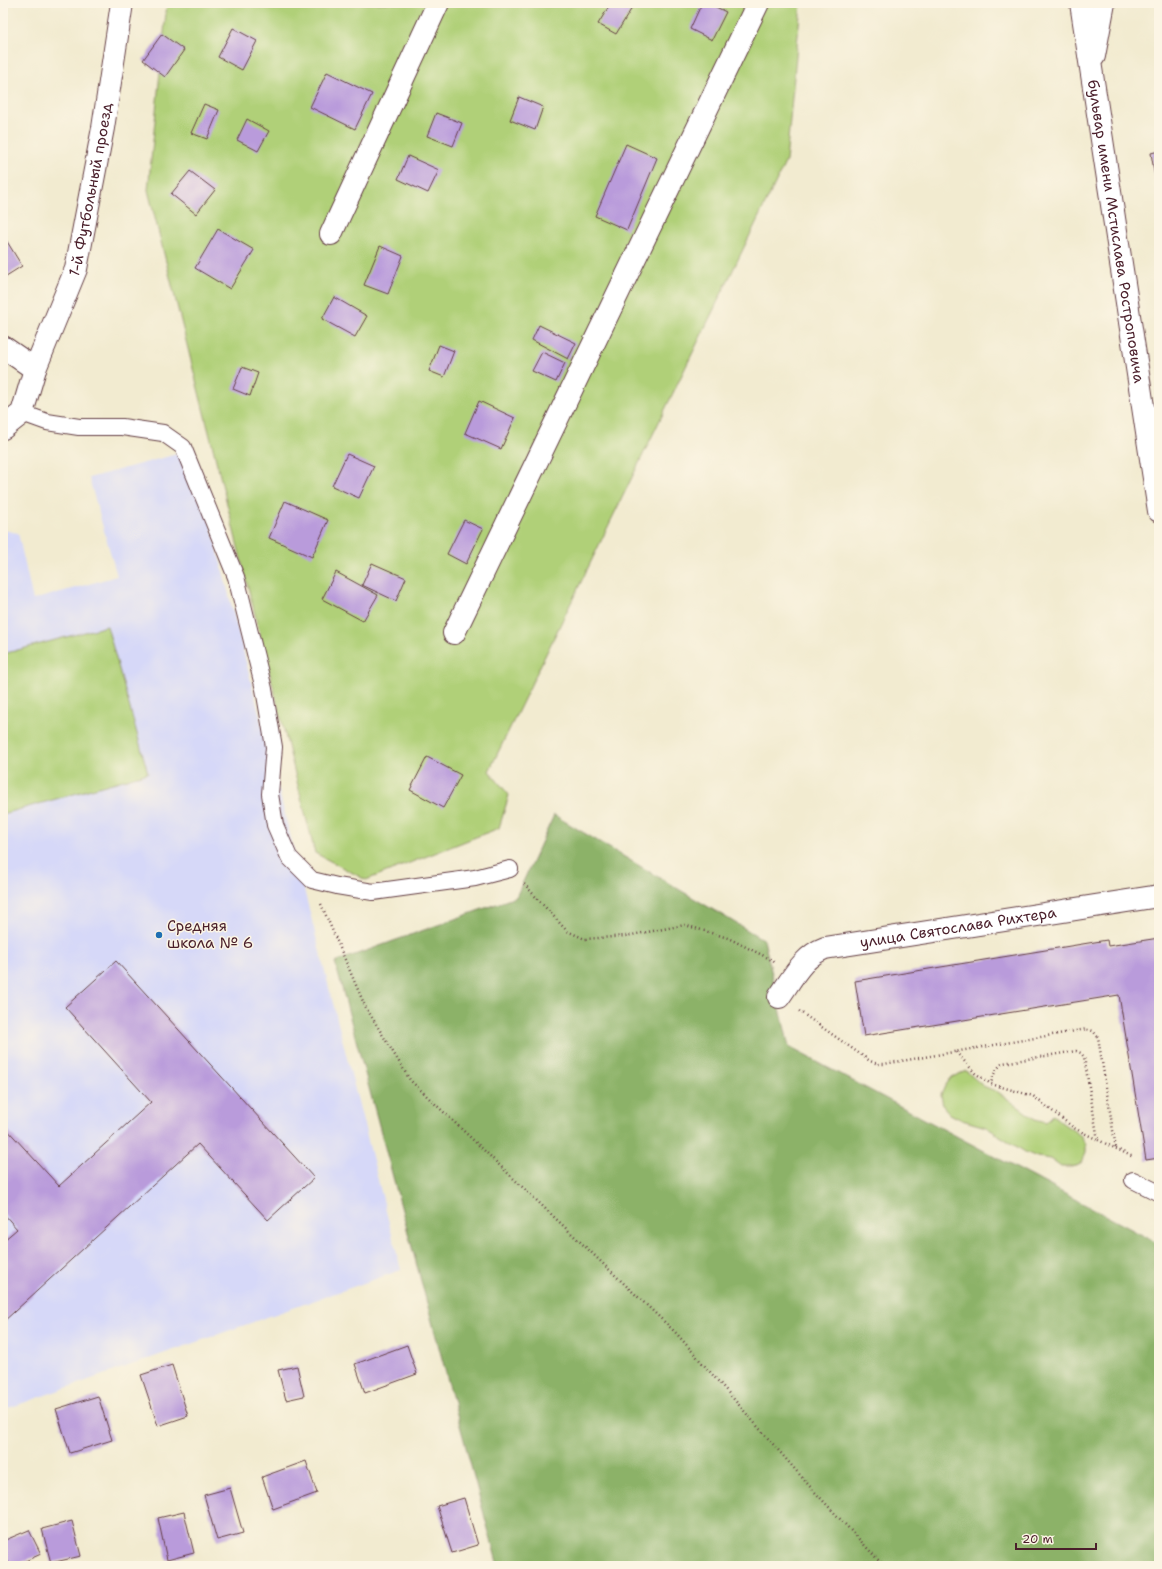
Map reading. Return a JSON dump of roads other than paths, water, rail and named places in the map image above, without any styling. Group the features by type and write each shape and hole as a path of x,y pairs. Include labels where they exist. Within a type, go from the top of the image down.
{"street":[{"name":"1-й Футбольный проезд","path":"22,413 35,369 76,269 103,128 122,3"},
{"path":"331,234 438,3"},
{"path":"454,633 758,3"},
{"name":"бульвар имени Мстислава Ростроповича","path":"1081,3 1091,71 1152,424 1159,511"},
{"path":"1091,71 1104,3"},
{"path":"3,347 35,369"},
{"path":"3,428 22,413"},
{"name":"улица Святослава Рихтера","path":"779,997 807,958 815,952 825,948 1159,896"}],"lane":[{"path":"22,413 47,422 78,427 122,427 164,433 183,447 236,577 262,682 274,747 270,794 275,825 289,857 312,880 373,892 475,878 510,869"},
{"path":"1133,1180 1159,1193"}],"place":[{"name":"Средняя школа № 6","path":"159,935"}]}
